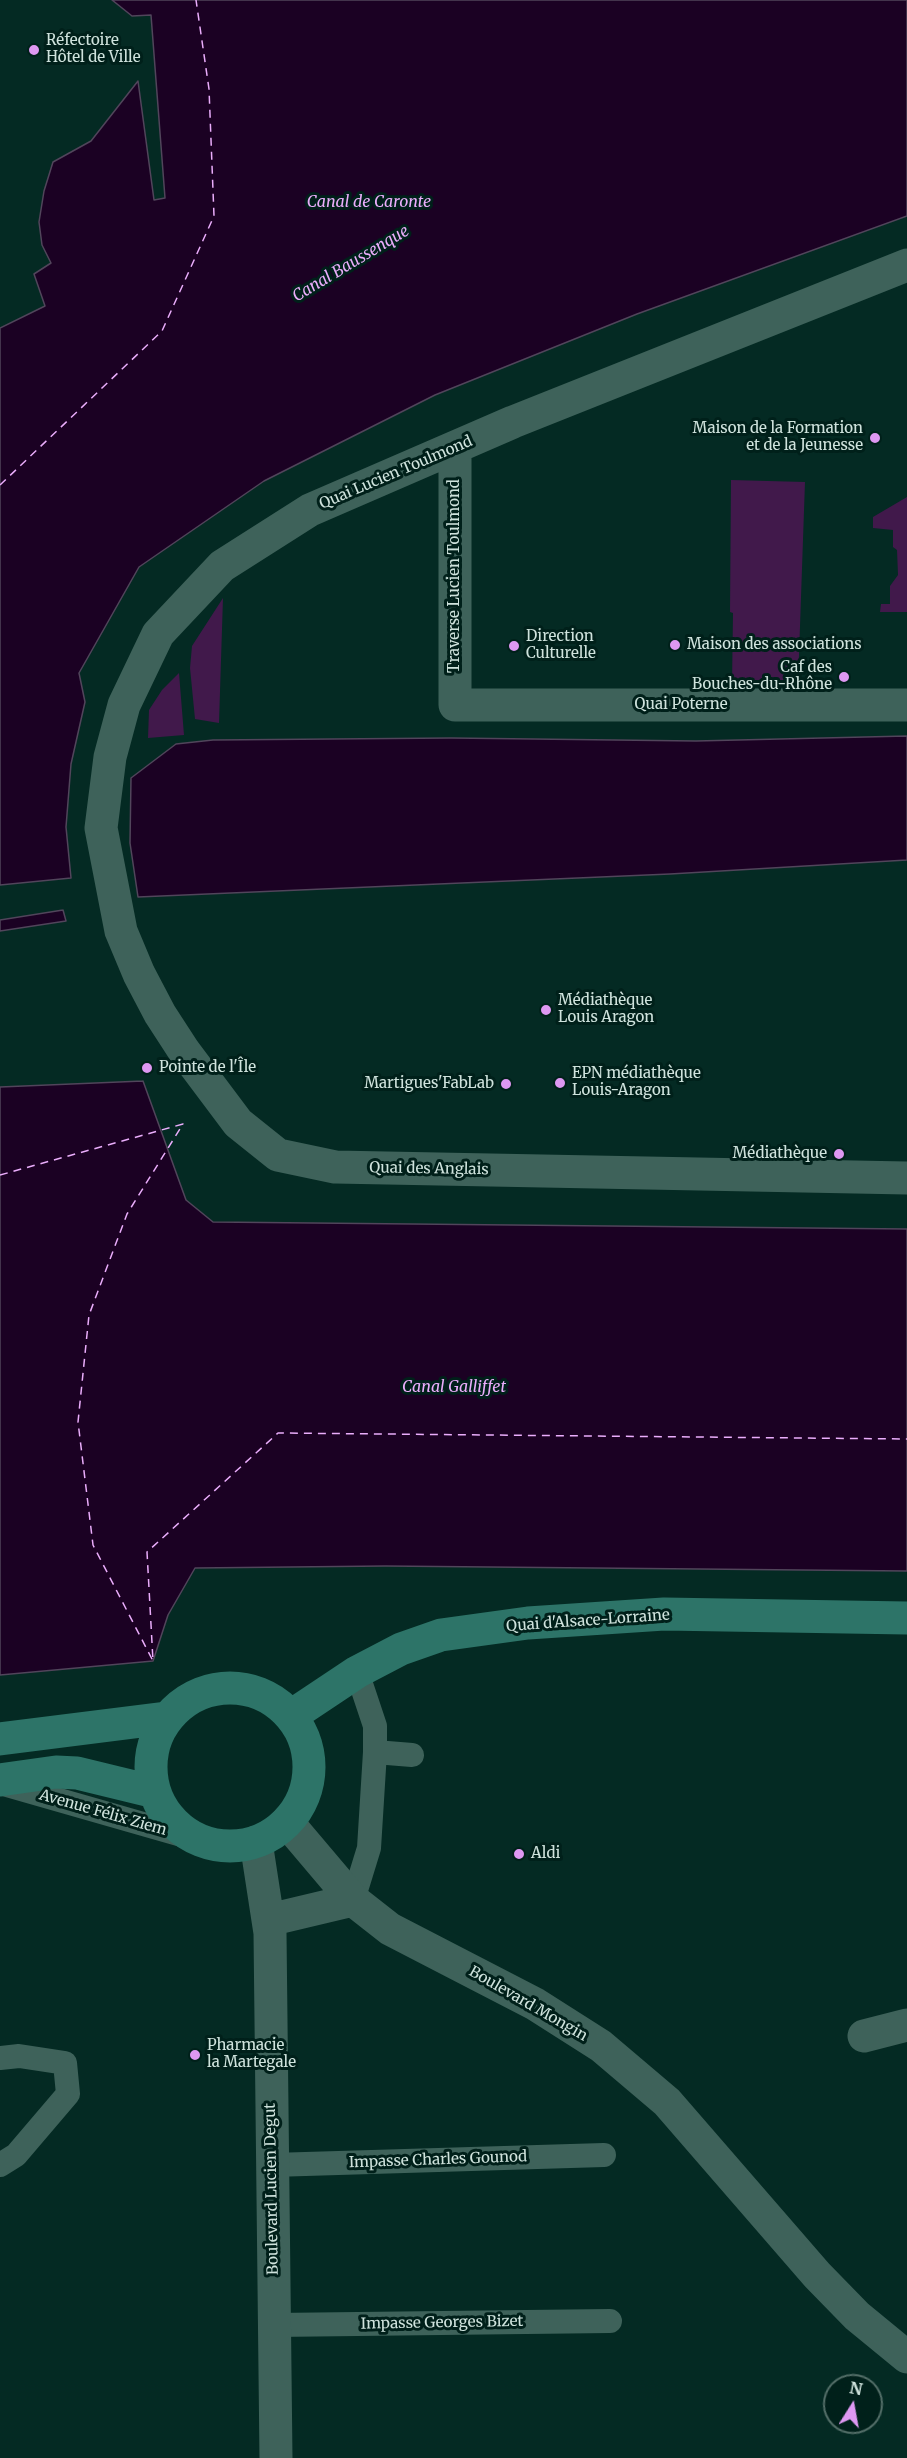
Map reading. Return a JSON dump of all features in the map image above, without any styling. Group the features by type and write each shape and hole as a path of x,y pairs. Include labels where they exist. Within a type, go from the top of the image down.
{"main road":[{"name":"Quai d'Alsace-Lorraine","path":"291,1716 357,1672 401,1649 441,1635 528,1623 664,1614 907,1618"},
{"path":"229,1687 252,1690 274,1701 291,1716 303,1736 309,1759 308,1782 301,1804 287,1822 273,1834 256,1842 231,1846 206,1842 183,1830 166,1814 154,1792 150,1767 154,1742 166,1718 184,1701 205,1691 229,1687"},
{"path":"0,1739 166,1718"},
{"name":"Avenue Félix Ziem","path":"0,1782 56,1772 77,1773 154,1792"}],"street":[{"name":"Quai Lucien Toulmond","path":"110,883 101,828 110,757 124,705 158,634 222,566 310,510 513,422 907,265"},
{"name":"Traverse Lucien Toulmond","path":"455,448 455,705"},
{"name":"Quai Poterne","path":"455,705 907,705"},
{"name":"Quai des Anglais","path":"110,883 121,931 139,974 160,1014 184,1051 238,1123 278,1155 335,1167 907,1178"},
{"name":"Boulevard Mongin","path":"287,1822 353,1900 390,1929 535,2004 601,2046 667,2102 817,2275 856,2316 907,2357"},
{"name":"Boulevard Lucien Degut","path":"256,1842 269,1920 276,2458"},
{"path":"269,1920 353,1900"},
{"path":"864,2036 907,2025"}],"lane":[{"path":"353,1900 369,1848 375,1752 375,1726 357,1672"},
{"path":"375,1752 412,1755"},
{"name":"Avenue Félix Ziem","path":"0,1782 206,1842"},
{"path":"0,2058 19,2056 65,2063 68,2094 16,2155 0,2165"},
{"name":"Impasse Charles Gounod","path":"272,2165 604,2155"},
{"name":"Impasse Georges Bizet","path":"274,2325 610,2320"}],"shaded area":[{"path":"731,480 805,482 798,684 732,684"},
{"path":"907,497 907,612 880,612 881,604 890,604 890,586 898,575 897,550 893,547 893,530 873,528 873,517"},
{"path":"223,598 219,723 195,719 190,668 192,646"},
{"path":"179,673 184,735 148,738 149,710 162,690"}],"water":[{"name":"Canal de Caronte","path":"112,0 907,0 907,216 637,314 435,395 264,481 139,567 79,673 85,702 71,764 66,827 71,878 0,885 0,328 45,306 34,274 51,263 42,245 39,222 44,191 53,162 91,141 138,81 154,200 165,198 151,15 132,16"},
{"path":"907,736 907,860 670,874 138,897 130,843 131,778 176,744 213,740 451,738 696,741"},
{"path":"63,910 66,921 0,931 0,920"},
{"name":"Canal Galliffet","path":"143,1081 186,1200 213,1222 907,1229 907,1571 385,1566 195,1568 168,1615 153,1661 0,1675 0,1087"}],"ferry route":[{"path":"0,485 162,331 214,216 209,89 196,0"},
{"path":"0,1175 183,1124 127,1214 89,1315 78,1422 93,1545 153,1661 147,1552 278,1433 907,1439"}],"place":[{"name":"Réfectoire Hôtel de Ville","path":"34,50"},
{"name":"Maison de la Formation et de la Jeunesse","path":"875,438"},
{"name":"Maison des associations","path":"675,645"},
{"name":"Direction Culturelle","path":"514,646"},
{"name":"Caf des Bouches-du-Rhône","path":"844,677"},
{"name":"Médiathèque Louis Aragon","path":"546,1010"},
{"name":"Pointe de l'Île","path":"147,1068"},
{"name":"EPN médiathèque Louis-Aragon","path":"560,1083"},
{"name":"Martigues'FabLab","path":"506,1084"},
{"name":"Médiathèque","path":"839,1154"},
{"name":"Aldi","path":"519,1854"},
{"name":"Pharmacie la Martegale","path":"195,2055"}],"water label":[{"name":"Canal Baussenque","path":"351,264"}]}
